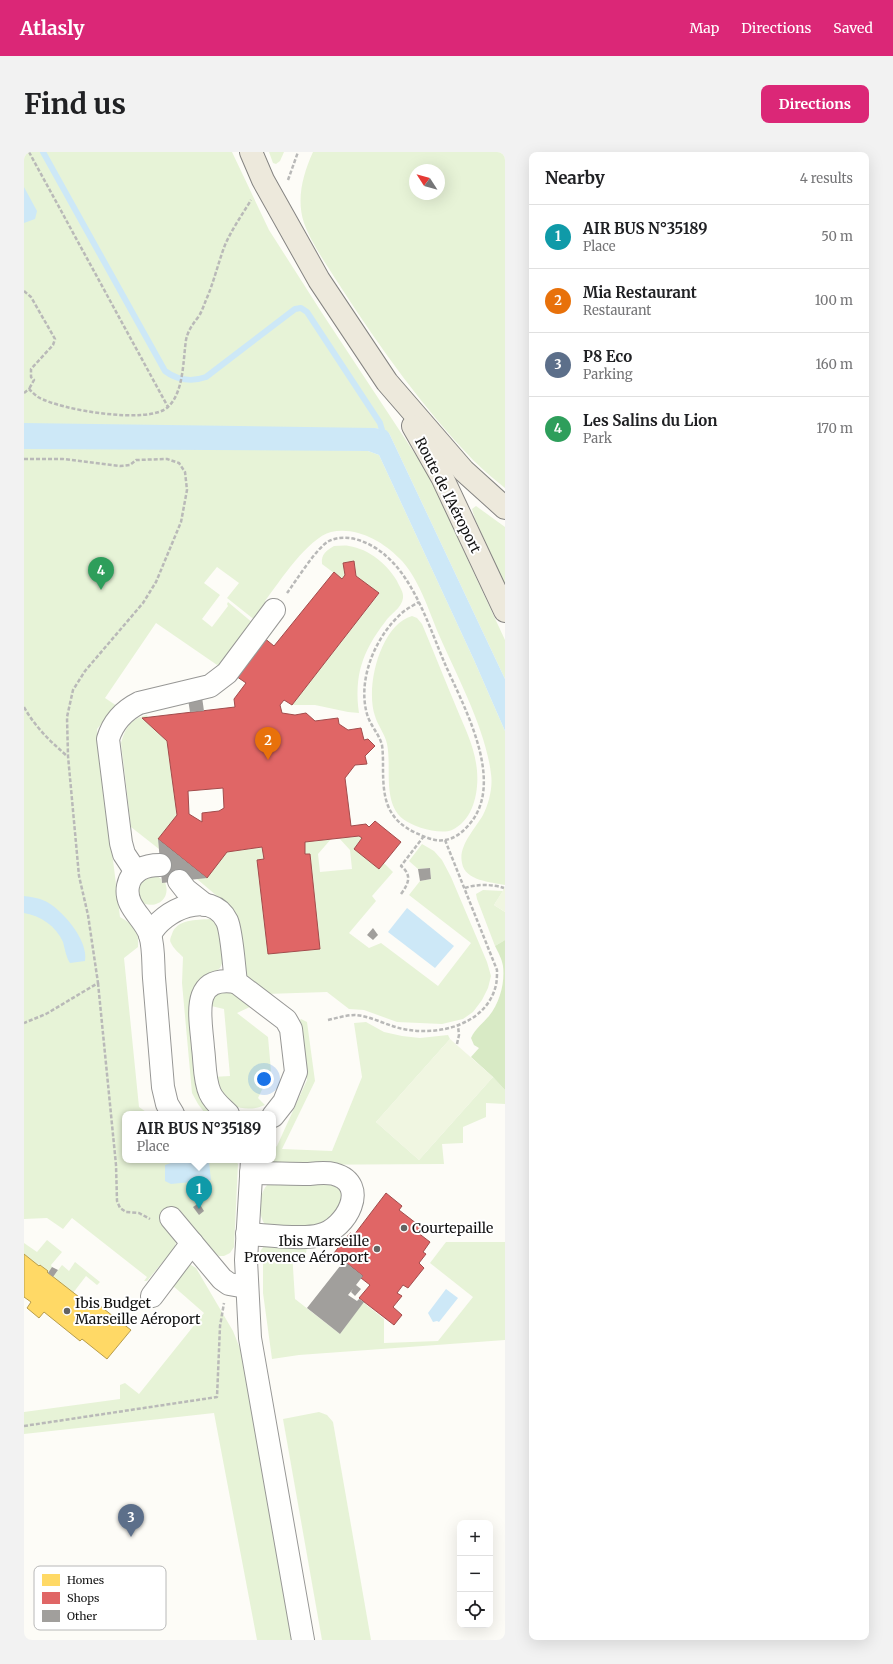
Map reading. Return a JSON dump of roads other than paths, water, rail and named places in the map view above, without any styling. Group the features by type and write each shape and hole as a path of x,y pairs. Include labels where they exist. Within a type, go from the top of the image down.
{"main road":[{"path":"251,152 263,180 319,280 387,382 464,471 505,508"},
{"name":"Route de l'Aéroport","path":"387,382 442,477 505,611"}],"street":[{"path":"136,872 124,854 121,843 108,739 111,730 121,715 130,707 139,703 210,686 219,680 227,673 274,610"},
{"path":"160,866 152,865 143,867 136,872 131,878 127,896 130,904 150,935 162,1087 166,1104 170,1111"},
{"path":"179,882 204,905 218,911 227,920 236,982"},
{"path":"150,935 154,927 170,914 184,906 195,904 204,905"},
{"path":"225,1111 214,1100 207,1084 200,1006 204,992 218,981 236,982 282,1016 289,1024 291,1029 296,1072 284,1102 276,1112"},
{"path":"248,1234 320,1236 329,1232 347,1213 352,1203 353,1194 346,1181 333,1173 252,1167 248,1234 237,1285 251,1345 303,1640"},
{"path":"172,1218 222,1279 237,1285"},
{"path":"152,1296 192,1242"}],"water":[{"path":"24,187 37,211 35,219 24,223"},
{"path":"24,423 375,428 386,430 389,433 505,679 505,731 474,660 379,455 368,451 24,449"},
{"path":"24,896 38,898 45,901 52,905 66,918 79,935 83,944 85,961 70,963 63,942 56,931 42,919 24,913"},
{"path":"407,908 454,946 435,968 388,932"},
{"path":"171,1163 209,1163 211,1180 171,1184 165,1181 165,1165"},
{"path":"446,1289 458,1298 439,1322 433,1322 428,1313"}],"waterway":[{"path":"43,152 165,371 174,376 190,380 206,377 295,309 301,308 307,312 380,423 384,437"}],"place":[{"name":"Les Salins du Lion","path":"101,590"},
{"name":"Mia Restaurant","path":"268,760"},
{"name":"AIR BUS N°35189","path":"199,1209"},
{"name":"Courtepaille","path":"404,1228"},
{"name":"Ibis Marseille Provence Aéroport","path":"377,1249"},
{"name":"Ibis Budget Marseille Aéroport","path":"67,1311"},
{"name":"P8 Eco","path":"131,1537"}]}
